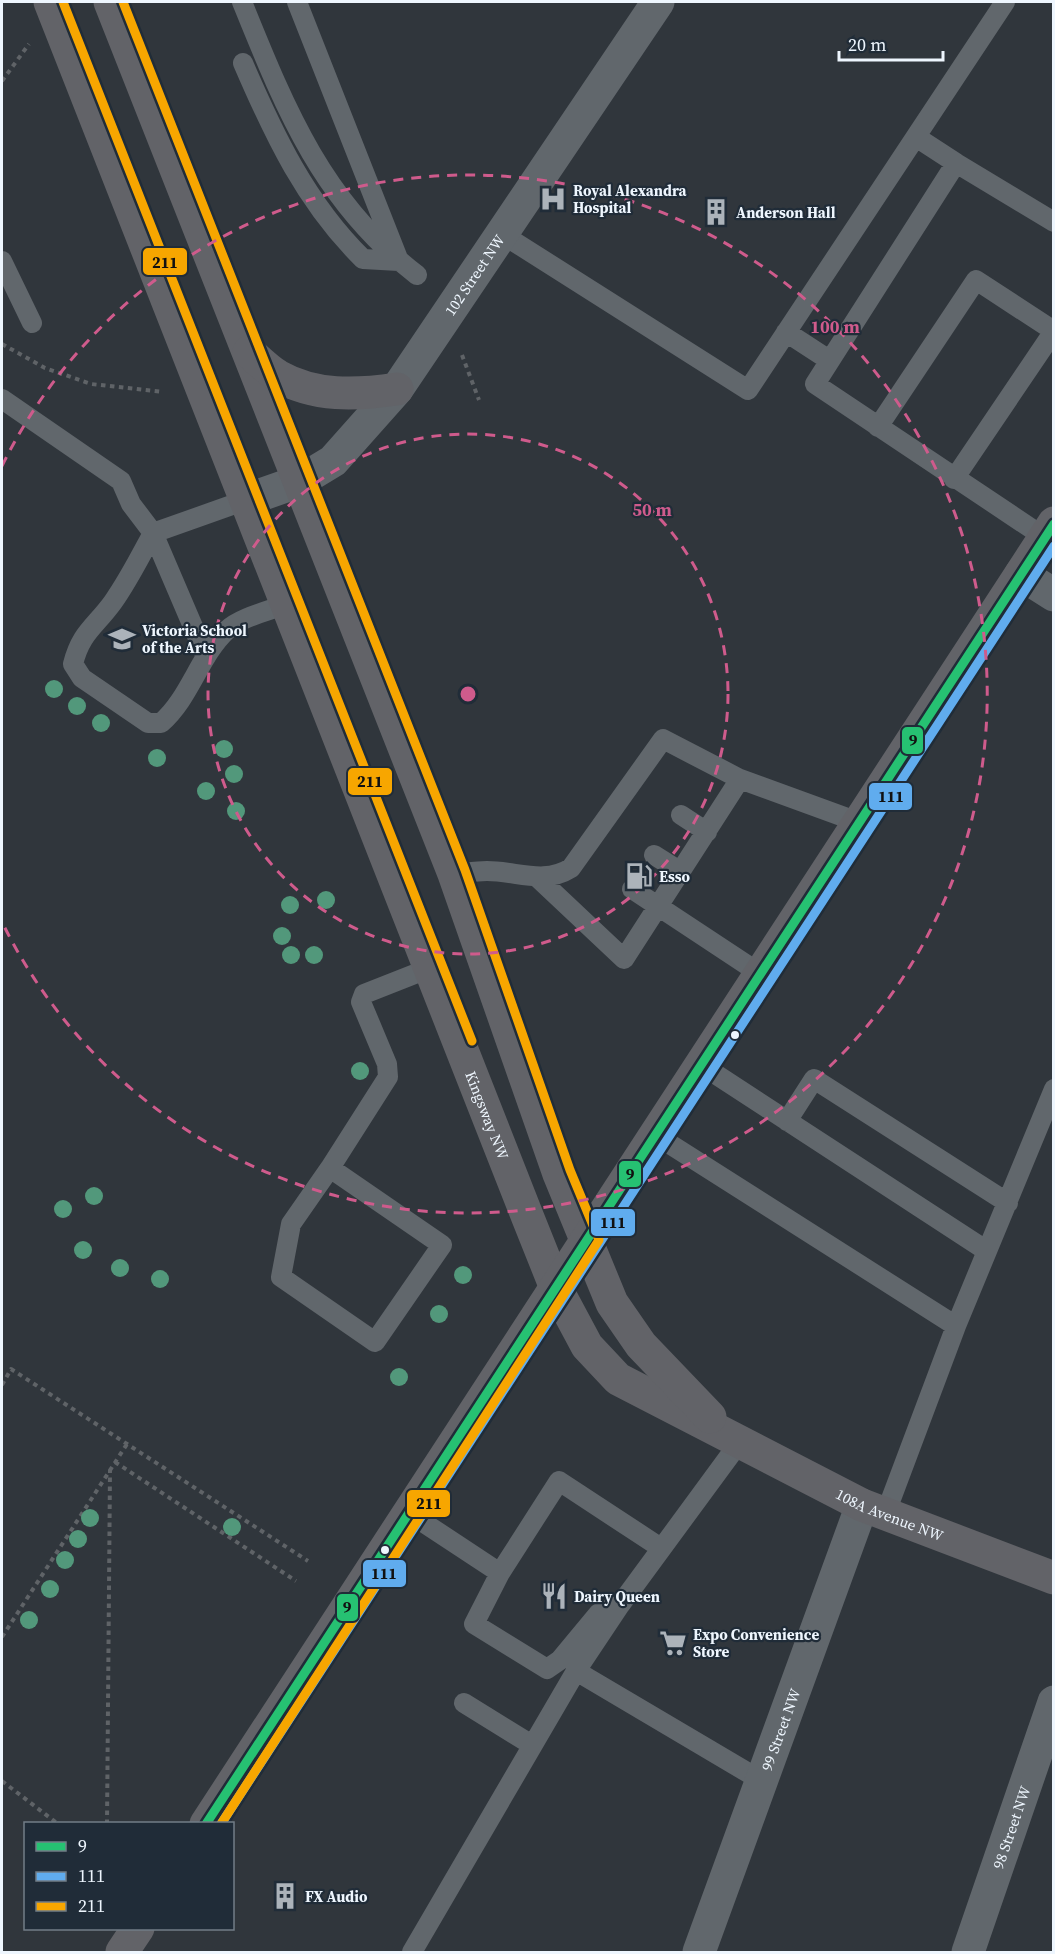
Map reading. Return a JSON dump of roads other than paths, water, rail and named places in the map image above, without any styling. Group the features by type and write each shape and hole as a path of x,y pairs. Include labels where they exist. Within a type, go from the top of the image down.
{"main road":[{"name":"Kingsway NW","path":"50,2 556,1288"},
{"path":"110,2 454,874 559,1174 587,1240"},
{"path":"249,352 277,375 303,386 338,394 397,389"},
{"path":"207,1822 1049,530"},
{"name":"108A Avenue NW","path":"587,1240 612,1303 641,1345 735,1441"},
{"name":"108A Avenue NW","path":"556,1288 587,1346 618,1379 873,1510 1053,1578"},
{"path":"122,1953 137,1930"}],"street":[{"name":"102 Street NW","path":"246,500 300,481 333,461 397,389 658,2"},
{"path":"1021,574 1053,595"},
{"name":"99 Street NW","path":"699,1953 762,1781 873,1510"},
{"name":"98 Street NW","path":"968,1953 1053,1702"}],"lane":[{"path":"242,2 292,120 319,169 356,220 417,275"},
{"path":"297,2 399,261"},
{"path":"509,223 748,390 1005,2"},
{"path":"243,63 276,140 311,198 338,234 363,259 399,261"},
{"path":"916,137 1053,222"},
{"path":"956,163 815,384 954,479 1049,530"},
{"path":"2,261 32,323"},
{"path":"878,427 976,280 1053,331 954,479"},
{"path":"786,332 829,360"},
{"path":"2,399 121,481 132,504 153,533 206,657"},
{"path":"246,500 153,533 111,605 91,625 77,648 73,664 82,678 148,723 161,723 171,714 206,657 227,629 287,604"},
{"path":"454,874 488,871 538,878 560,875 589,859 637,789 663,739 741,779 858,822"},
{"path":"538,878 624,959 741,779"},
{"path":"681,815 707,832"},
{"path":"654,855 681,872"},
{"path":"632,889 759,973"},
{"path":"330,1168 442,1245 375,1342 281,1277 291,1224 388,1077 387,1064 361,1002 364,994 430,968"},
{"path":"700,1064 987,1251"},
{"path":"787,1121 814,1079 1008,1203"},
{"path":"873,1510 956,1326 1053,1089"},
{"path":"654,1134 956,1326"},
{"path":"412,1953 576,1671 735,1441"},
{"path":"620,1605 599,1613 560,1660 547,1669 474,1624 500,1573 559,1481 661,1548"},
{"path":"409,1513 500,1573"},
{"path":"576,1671 762,1781"},
{"path":"464,1702 532,1745"}],"place":[{"name":"Royal Alexandra Hospital","path":"553,199"},
{"name":"Anderson Hall","path":"716,212"},
{"name":"Victoria School of the Arts","path":"122,639"},
{"name":"Esso","path":"639,876"},
{"name":"Dairy Queen","path":"554,1596"},
{"name":"Expo Convenience Store","path":"673,1643"},
{"name":"FX Audio","path":"285,1896"}]}
